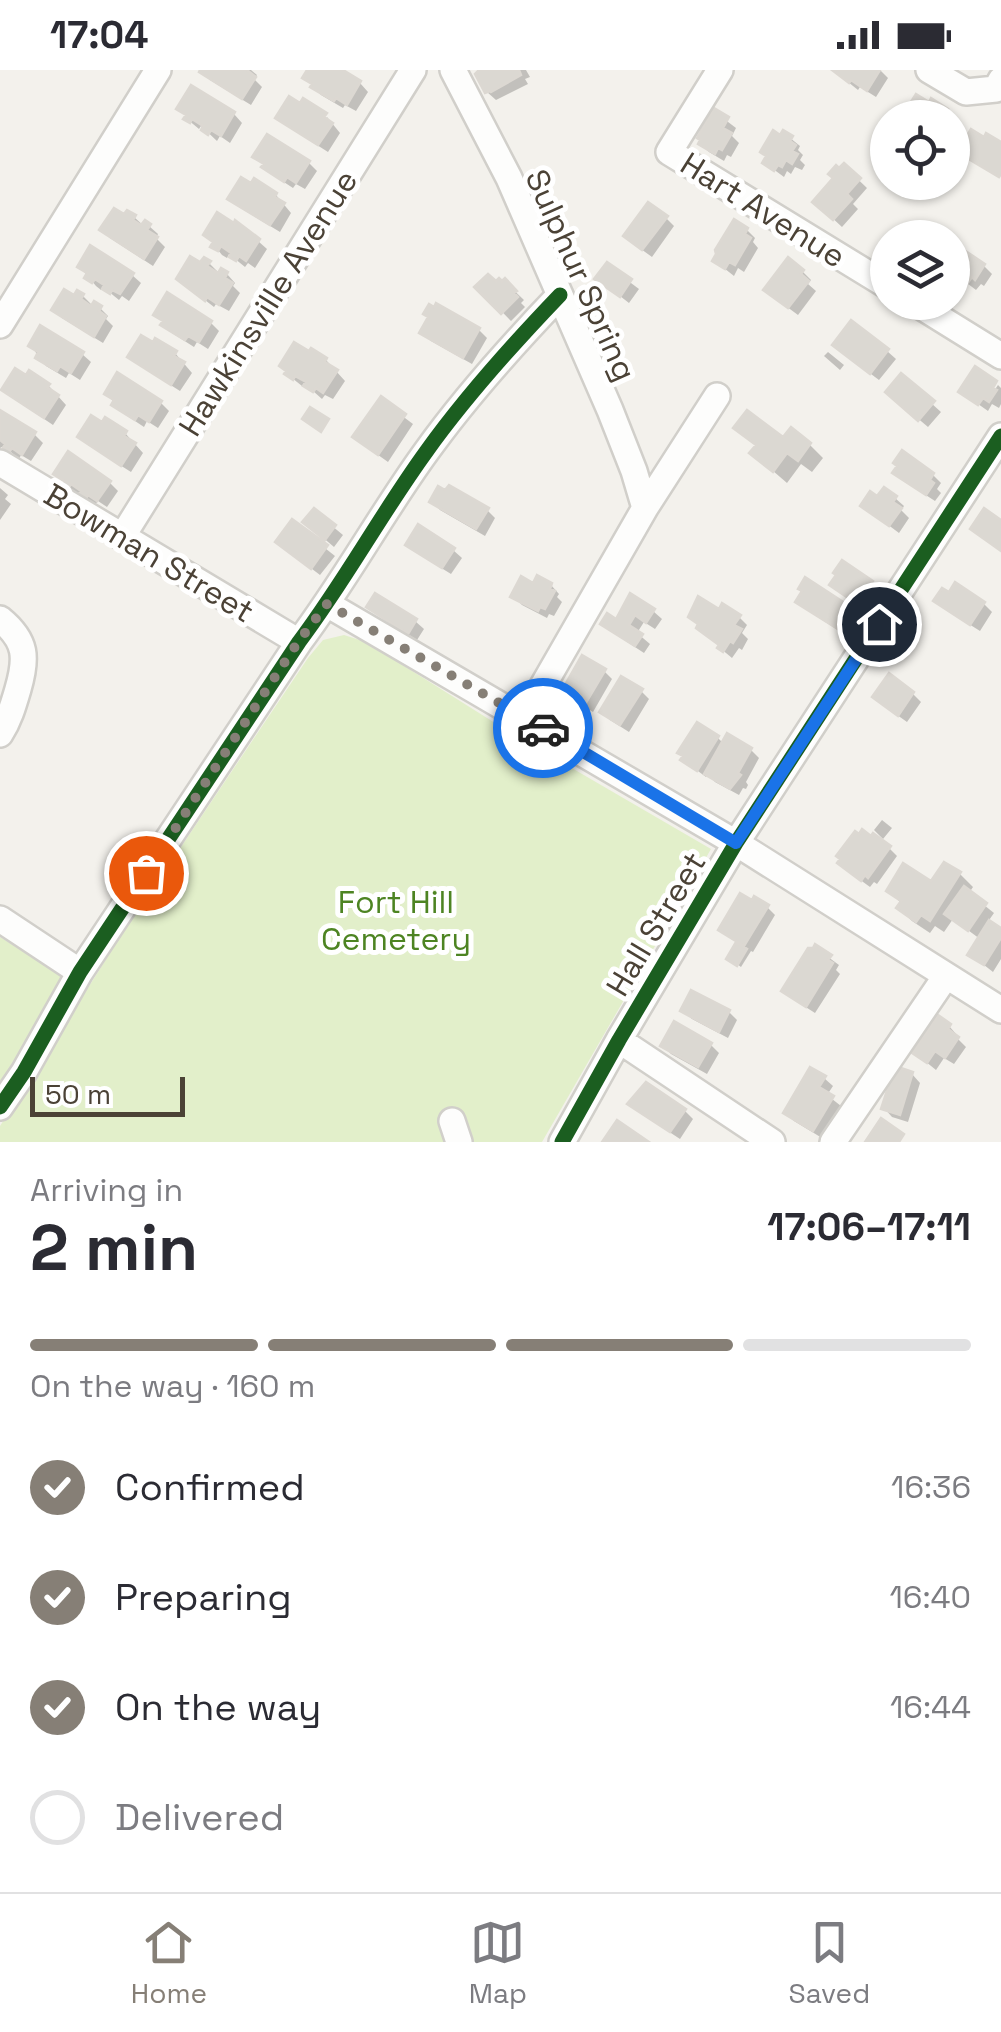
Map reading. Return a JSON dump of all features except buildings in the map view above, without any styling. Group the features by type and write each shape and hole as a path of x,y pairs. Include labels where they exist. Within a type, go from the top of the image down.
{"street":[{"path":"0,325 158,70"},
{"name":"Hawkinsville Avenue","path":"122,536 413,70"},
{"name":"Sulphur Spring","path":"453,70 509,178 616,425 645,508"},
{"name":"Hart Avenue","path":"720,70 669,152 870,275"},
{"path":"929,70 966,92 996,89 1001,80"},
{"path":"0,1107 80,972 428,450 516,342 560,295"},
{"path":"943,320 1001,356"},
{"path":"525,717 645,508 718,396"},
{"name":"Hall Street","path":"562,1142 736,843 1001,436"},
{"name":"Bowman Street","path":"0,464 298,642"},
{"path":"327,604 736,843 1001,1010"},
{"path":"0,619 22,644 26,663 9,720 0,734"},
{"path":"0,920 80,972"},
{"path":"833,1142 946,976"},
{"path":"618,1040 772,1142"}],"green space":[{"name":"Fort Hill Cemetery","path":"344,635 366,642 503,728 711,849 542,1142 0,1142 0,1126 119,939 308,658 323,640"},
{"path":"0,937 66,978 0,1095"}],"cycle path":[{"path":"0,1107 80,972 410,475 507,351 560,295"},
{"path":"562,1142 736,843 1001,436"}],"way so far":[{"path":"146,873 327,604 543,728"}],"route":[{"path":"543,728 736,843 879,624"}]}
